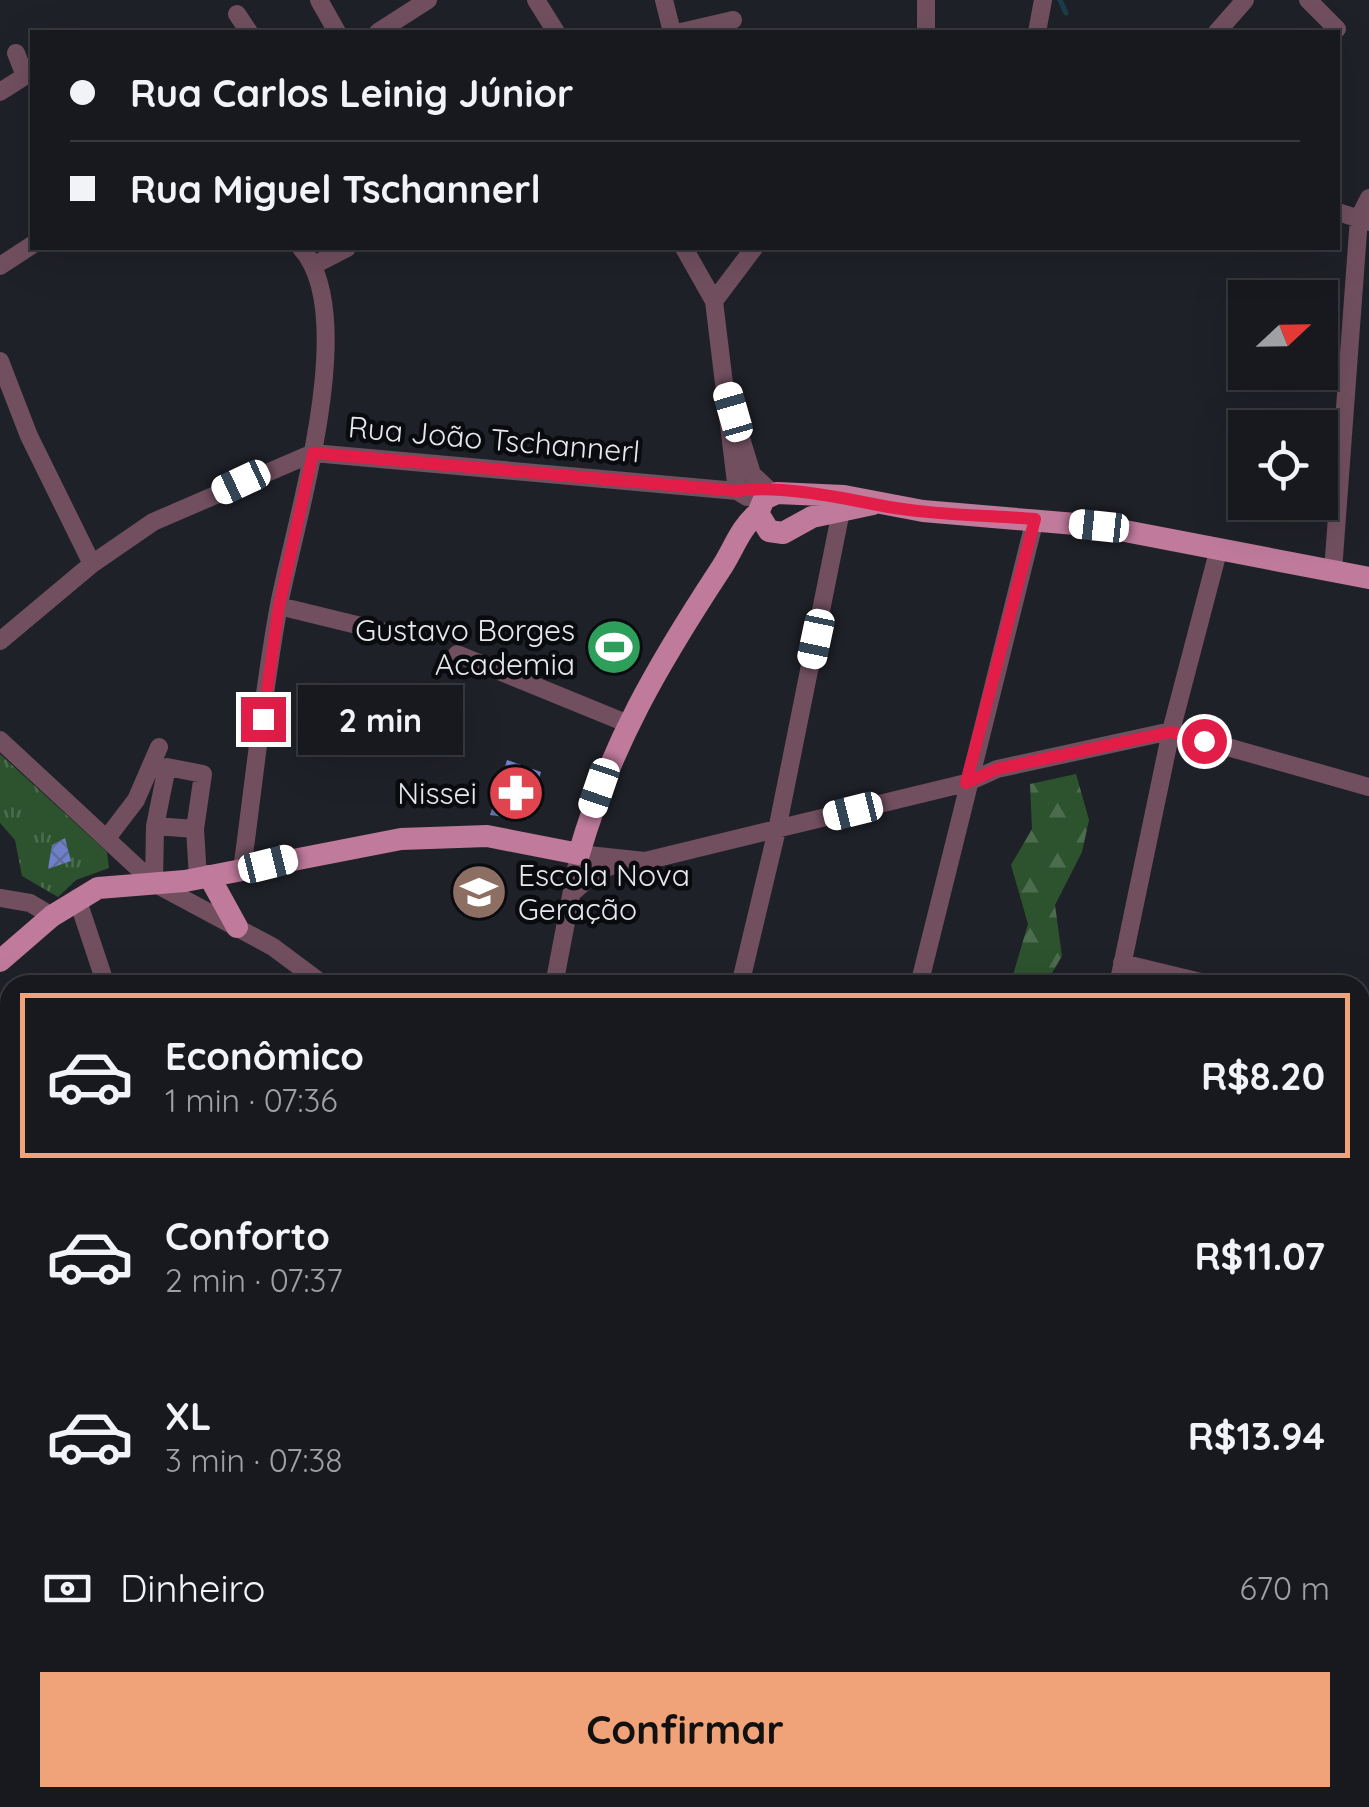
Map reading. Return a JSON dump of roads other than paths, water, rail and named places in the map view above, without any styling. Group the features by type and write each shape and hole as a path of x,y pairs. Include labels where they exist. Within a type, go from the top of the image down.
{"main road":[{"name":"Rua João Tschannerl","path":"873,504 795,524 783,532 768,504 844,496 873,504 1035,519 1219,548 1369,578"},
{"path":"0,961 52,916 98,888 204,877 353,846 454,836 487,836 579,854 607,765 626,724 685,620 723,566 742,526 768,504 796,503 795,524"},
{"path":"204,877 238,927"}],"street":[{"path":"319,0 337,30"},
{"path":"536,0 555,30"},
{"path":"664,0 672,30"},
{"path":"926,0 926,30"},
{"path":"1037,30 1043,0"},
{"path":"1219,30 1245,0"},
{"path":"1308,0 1336,29"},
{"path":"381,30 416,4"},
{"path":"237,14 247,30"},
{"path":"690,30 733,20"},
{"path":"0,92 25,76 16,53"},
{"path":"1333,571 1369,198"},
{"path":"1340,213 1364,220"},
{"path":"0,266 30,246"},
{"path":"242,870 279,606 313,453 326,346 326,310 316,264 304,250"},
{"path":"316,264 343,250"},
{"path":"685,250 714,301 737,491"},
{"path":"714,301 752,250"},
{"path":"0,360 28,436 92,564"},
{"path":"724,378 752,474 768,504"},
{"name":"Rua João Tschannerl","path":"0,641 92,564 154,522 313,453 737,491 768,504"},
{"path":"742,975 777,830 841,511"},
{"path":"921,975 966,783 1035,519"},
{"path":"1120,975 1171,732 1219,548"},
{"path":"279,606 398,635"},
{"path":"458,654 626,724"},
{"path":"573,892 597,871 628,861 777,830 966,783 997,769 1171,732 1369,788"},
{"path":"0,740 154,883 238,927 309,975"},
{"path":"106,838 136,800 158,747"},
{"path":"154,883 156,826 167,767 203,774 195,829 204,877"},
{"path":"156,826 195,829"},
{"path":"556,975 579,854 628,861"},
{"path":"0,898 30,903 52,916"},
{"path":"77,898 103,975"},
{"path":"1122,963 1172,975"}],"waterway":[{"path":"1060,0 1066,13"}],"place":[{"name":"Gustavo Borges Academia","path":"614,647"},
{"name":"Nissei","path":"516,793"},
{"name":"Escola Nova Geração","path":"479,892"}]}
